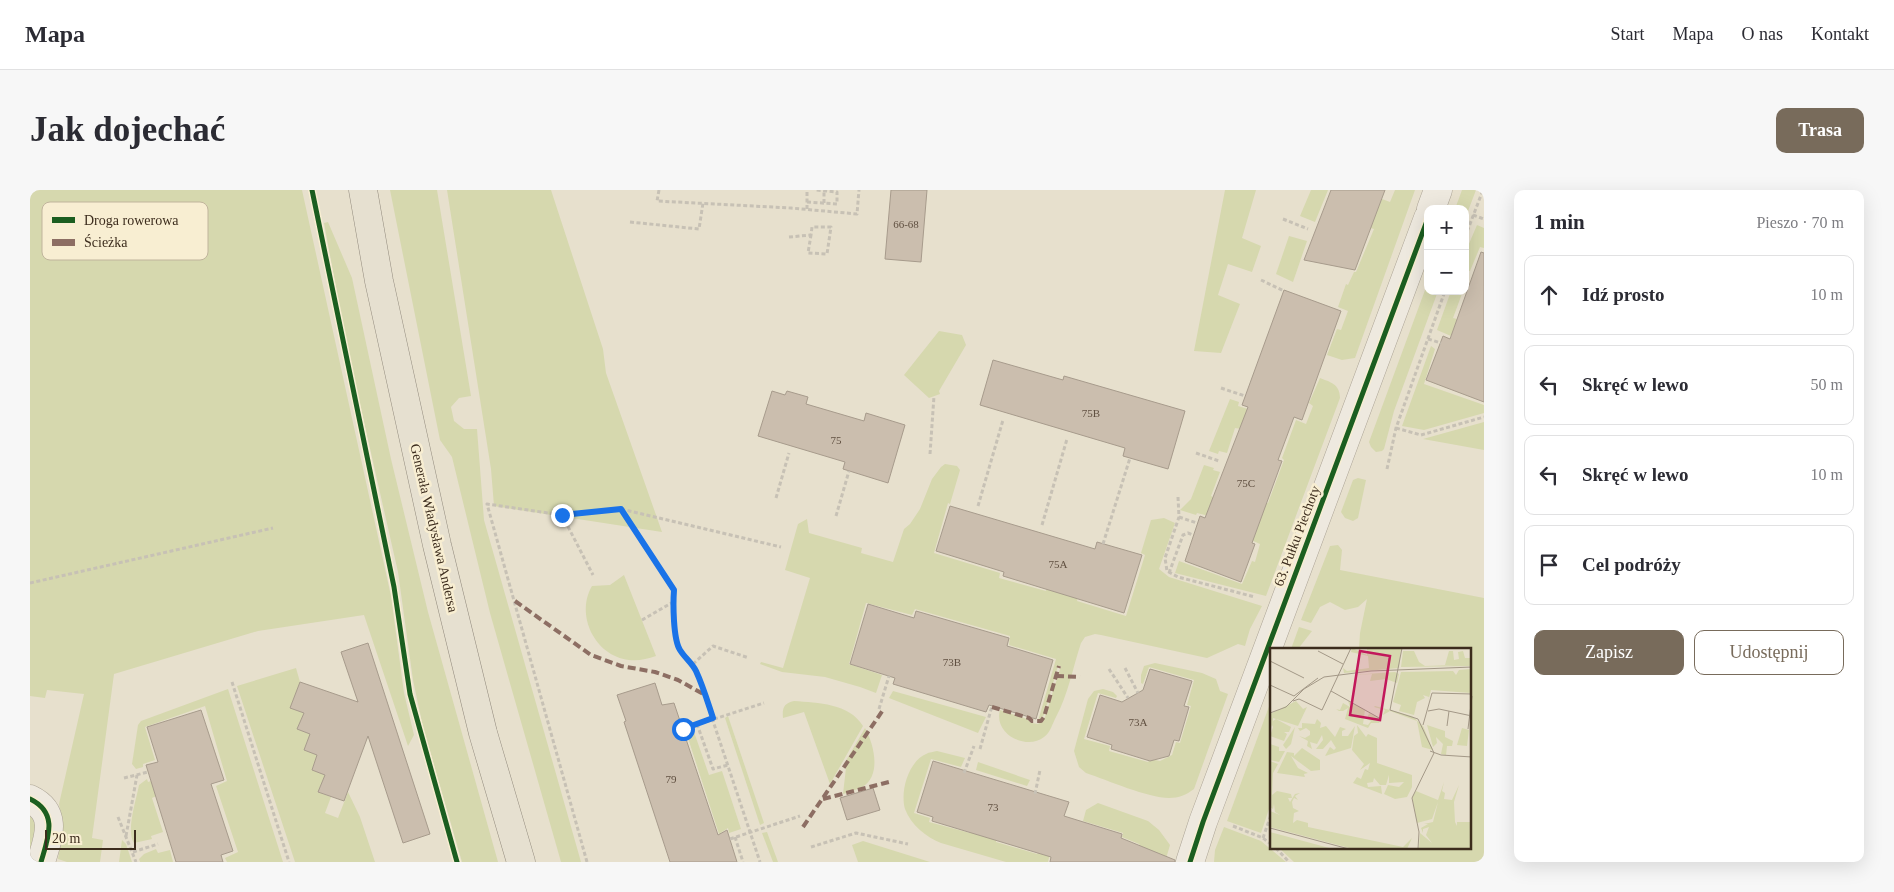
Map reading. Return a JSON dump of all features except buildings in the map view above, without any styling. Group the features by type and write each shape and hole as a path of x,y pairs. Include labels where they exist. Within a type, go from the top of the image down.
{"main road":[{"name":"Generała Władysława Andersa","path":"363,190 379,281 437,545 483,732 521,862"}],"street":[{"path":"1432,205 1438,190"},
{"name":"63. Pułku Piechoty","path":"1190,862 1203,822 1424,229"},
{"path":"30,799 40,805 46,812 50,830 41,862"}],"path":[{"path":"659,190 657,201 857,214 859,190"},
{"path":"807,190 807,210"},
{"path":"807,202 837,204 837,192 816,190"},
{"path":"1469,227 1483,190"},
{"path":"824,191 824,203"},
{"path":"630,222 699,229 703,204"},
{"path":"1474,215 1484,219"},
{"path":"1283,219 1308,229"},
{"path":"812,227 831,227 827,254 808,253 811,236 812,227"},
{"path":"789,237 811,236"},
{"path":"1261,280 1284,291"},
{"path":"1387,469 1396,428 1444,295"},
{"path":"1428,339 1440,343"},
{"path":"1221,388 1245,396"},
{"path":"930,454 934,396"},
{"path":"1396,428 1421,435 1484,417"},
{"path":"978,506 1004,420"},
{"path":"1042,526 1067,439"},
{"path":"776,498 789,453"},
{"path":"1196,453 1219,461"},
{"path":"1103,544 1130,458"},
{"path":"836,516 850,471"},
{"path":"1178,497 1180,517 1165,558 1166,568 1169,573 1258,598"},
{"path":"587,862 487,504 562,515 621,509 781,547"},
{"path":"621,509 674,590 675,639 687,660 693,664 713,718 760,862"},
{"path":"562,515 593,575"},
{"path":"1180,517 1197,523"},
{"path":"30,583 273,528"},
{"path":"1169,573 1183,535 1185,533 1192,535"},
{"path":"642,620 673,602"},
{"path":"693,664 713,646 749,658"},
{"path":"1125,668 1138,693"},
{"path":"1109,670 1128,698"},
{"path":"879,709 889,676"},
{"path":"232,682 289,862"},
{"path":"683,729 764,703"},
{"path":"980,749 992,706"},
{"path":"697,724 713,769 728,765"},
{"path":"964,773 974,746"},
{"path":"1035,794 1040,770"},
{"path":"124,778 148,772"},
{"path":"126,836 137,775"},
{"path":"730,839 800,816"},
{"path":"118,817 136,862"},
{"path":"1262,838 1270,817"},
{"path":"1203,822 1222,822 1262,838 1270,844"},
{"path":"811,847 856,833 908,844"},
{"path":"735,837 742,862"},
{"path":"133,852 158,844"},
{"path":"1278,850 1289,862"}],"green space":[{"path":"30,190 302,190 391,596 404,693 414,735 408,746 364,615 258,631 114,674 92,838 103,840 100,862 67,862 58,859 63,826 59,804 84,694 47,690 45,698 30,696"},
{"path":"390,190 437,190 471,396 459,398 451,407 454,421 464,429 477,429 484,520 581,862 561,862 490,613 452,457 440,440"},
{"path":"447,190 551,190 603,349 606,373 662,532 494,506 491,469"},
{"path":"1225,190 1256,190 1242,238 1261,246 1252,272 1228,264 1218,295 1240,304 1221,353 1194,351"},
{"path":"1311,190 1328,190 1315,222 1300,216"},
{"path":"1395,190 1415,190 1355,358 1342,360 1327,355 1337,329 1341,330 1348,311 1338,307 1346,284 1348,285 1354,272 1356,272 1374,229 1370,228 1382,199 1390,202"},
{"path":"1462,190 1476,190 1469,208 1469,205 1456,205"},
{"path":"328,222 352,278 391,459 428,612 498,862 462,862 423,727 413,680 398,572 347,347 324,223"},
{"path":"1477,225 1484,228 1484,248 1480,247 1470,271 1469,271 1469,244"},
{"path":"1289,236 1307,241 1293,282 1276,274"},
{"path":"1424,293 1424,295 1437,295 1394,411 1384,449 1376,452 1369,442"},
{"path":"1450,295 1462,295 1453,318 1457,319 1451,336 1437,330"},
{"path":"939,331 962,335 966,345 939,391 940,394 929,398 904,375"},
{"path":"1431,346 1435,349 1424,384 1484,405 1484,413 1424,430 1402,426"},
{"path":"1320,378 1331,382 1336,387 1340,393 1340,398 1266,596 1175,573 1179,561 1242,584 1252,561 1255,562 1260,544 1251,540 1264,502 1268,503 1296,420 1306,424 1313,406 1309,403"},
{"path":"1230,399 1239,402 1238,406 1248,409 1241,429 1235,428 1227,453 1219,451 1218,454 1209,451"},
{"path":"1484,422 1484,450 1423,439"},
{"path":"945,464 957,466 960,470 950,504 948,503 934,553 1000,573 999,578 1046,591 1047,587 1078,596 1077,601 1126,616 1145,555 1141,553 1151,520 1164,518 1175,523 1159,569 1169,577 1262,606 1250,629 1245,646 1238,644 1207,658 1101,635 1095,634 1085,637 1081,643 1064,700 1050,730 1037,741 1029,742 1013,738 1006,733 999,719 1000,710 1038,724 1045,717 1061,666 1058,666 1044,715 1038,721 1056,659 1009,645 1010,636 915,609 912,615 866,603 849,664 882,675 876,693 825,677 782,672 760,664 761,662 783,668 810,578 785,570 798,524 807,519 809,533 862,548 861,553 893,562 904,529 910,524 920,509 932,479"},
{"path":"1204,465 1220,472 1211,496 1215,498 1209,516 1197,513 1196,515 1180,510 1191,499"},
{"path":"1358,478 1366,480 1358,518 1353,521 1345,518 1341,512 1353,480"},
{"path":"1338,545 1342,550 1340,570 1484,598 1484,862 1294,862 1281,850 1472,850 1472,648 1359,648 1367,599 1358,607 1345,610 1330,602 1320,607 1311,623 1301,620 1330,546"},
{"path":"624,575 656,656 636,660 617,657 606,651 591,632 587,621 586,609 587,597 592,586 610,585"},
{"path":"1299,627 1312,631 1299,648 1291,648"},
{"path":"1155,663 1202,673 1216,679 1220,691 1228,694 1194,789 1185,794 1169,798 1150,795 1086,773 1079,767 1074,751 1088,699 1094,691 1103,689 1113,692 1117,696 1116,698 1098,693 1084,739 1110,746 1109,751 1148,762 1150,759 1160,761 1172,755 1176,742 1180,743 1191,706 1187,705 1194,680 1149,667 1143,684 1141,683 1144,666"},
{"path":"296,668 300,682 291,708 304,713 297,729 310,734 304,750 317,755 312,770 325,775 318,792 331,797 325,813 338,818 348,792 360,817 375,862 295,862 237,686"},
{"path":"228,689 283,862 227,862 225,858 238,852 216,786 227,781 205,706 145,727 155,760 143,764 143,767 136,769 132,764 138,725 141,721"},
{"path":"893,691 986,717 978,733 889,698"},
{"path":"794,701 823,704 841,709 857,718 863,726 830,784 804,712 783,718 784,706"},
{"path":"1270,704 1270,806 1261,833 1227,821"},
{"path":"728,716 764,823 760,825 725,718"},
{"path":"865,728 873,751 874,768 872,775 862,787 843,794 847,759"},
{"path":"694,732 709,775 722,771 741,829 729,833 728,828 719,834 687,735"},
{"path":"937,751 965,758 961,767 931,759 914,813 930,818 929,822 970,833 972,830 996,838 996,842 1037,854 1039,851 1050,853 1048,862 1006,862 941,843 925,834 915,825 905,809 904,794 907,778 910,770 920,758 927,753"},
{"path":"978,762 1030,780 1027,786 976,770"},
{"path":"160,778 165,792 152,798 163,832 151,836 152,839 134,843 131,823 139,785 147,779 148,782"},
{"path":"1098,803 1148,821 1159,830 1170,845 1165,862 1142,849 1139,844 1122,837 1123,833 1083,821 1086,810"},
{"path":"30,813 36,818 30,850"},
{"path":"1224,827 1261,841 1286,862 1214,862 1215,850"},
{"path":"767,832 778,862 773,862 762,833"},
{"path":"122,840 126,844 132,862 119,862"},
{"path":"863,841 930,862 858,862 852,845"},
{"path":"156,849 158,853 170,850 173,862 140,862 139,859 144,854"}],"marked path":[{"path":"515,601 591,655 621,666 655,672 678,680 705,695"},
{"path":"992,707 1029,718 1032,721 1041,721 1044,717 1059,666"},
{"path":"1056,676 1080,677"},
{"path":"803,827 883,710"},
{"path":"823,799 889,782"}],"cycle path":[{"path":"312,190 394,587 410,694 457,862"},
{"path":"1190,862 1203,822 1424,229"},
{"path":"30,799 45,811 48,819 48,835 41,862"}],"route":[{"path":"562,515 621,509 674,590 675,639 687,660 693,664 713,718 683,729"}]}
